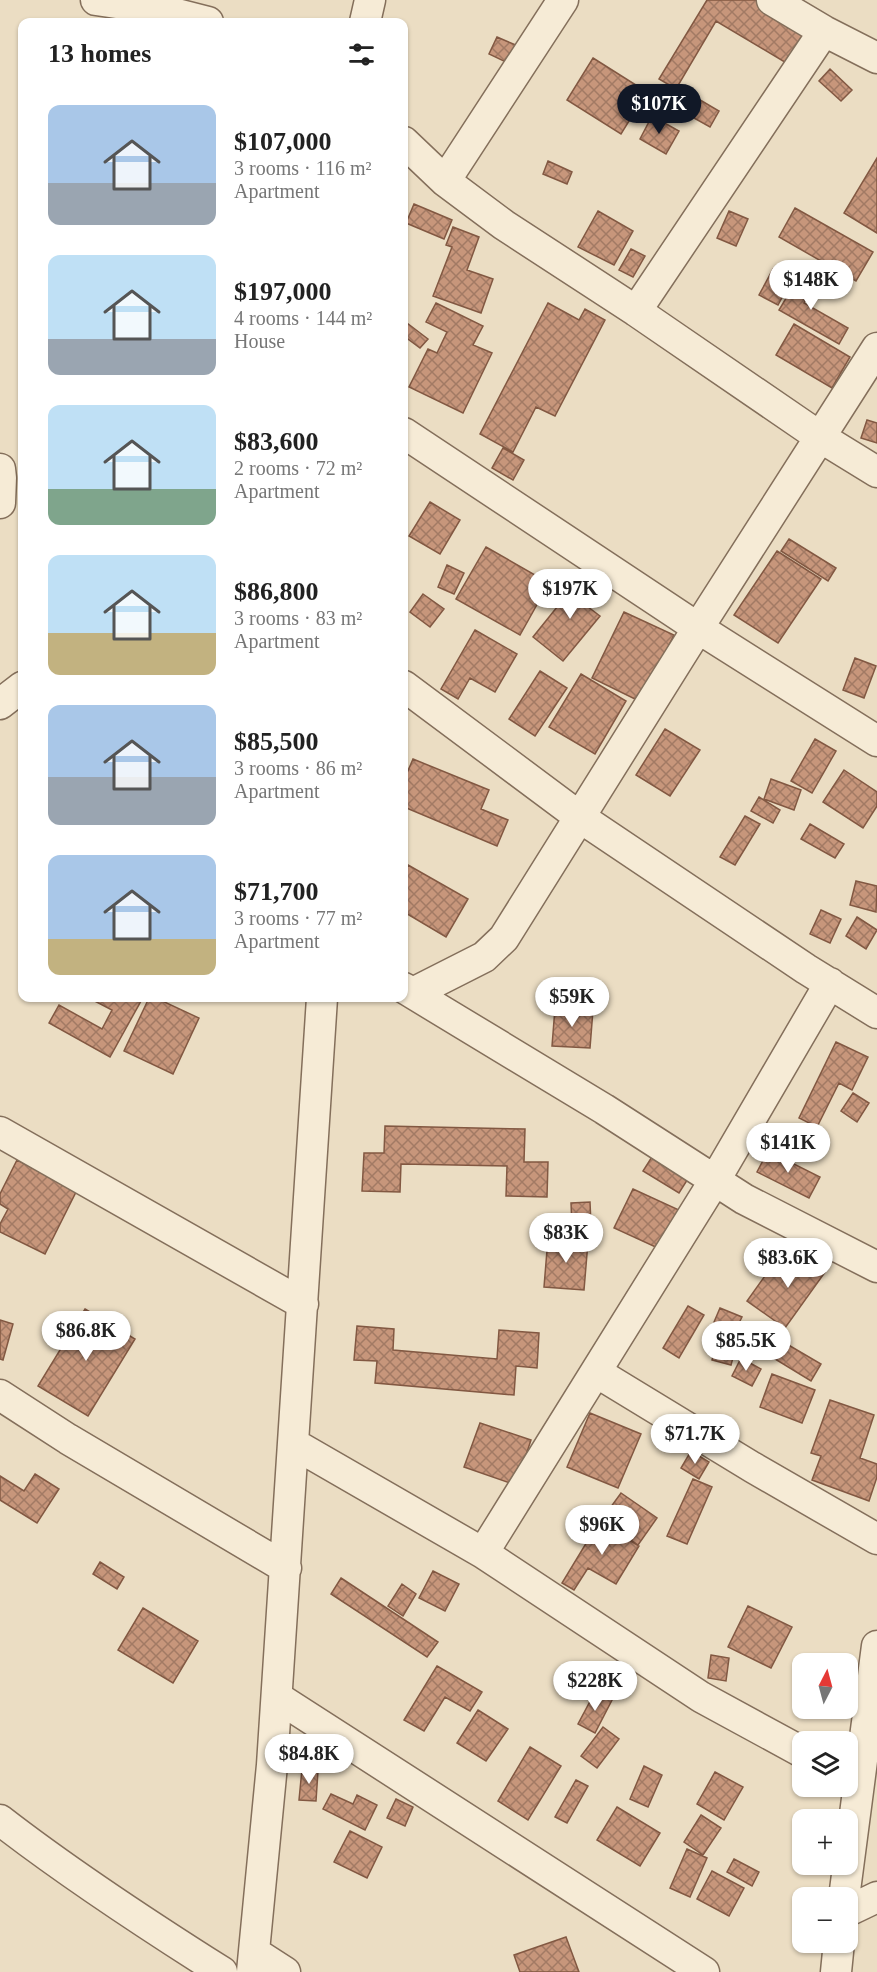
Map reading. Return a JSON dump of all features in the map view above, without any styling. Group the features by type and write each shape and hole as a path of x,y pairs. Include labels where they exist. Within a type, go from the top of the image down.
{"street":[{"path":"96,0 157,9 192,18"},
{"path":"366,18 370,0"},
{"path":"445,181 563,0"},
{"path":"772,0 824,31 877,58"},
{"path":"636,310 824,31"},
{"path":"408,146 445,181 504,225 636,310 820,437 877,472"},
{"path":"408,990 484,957 504,938 877,348"},
{"path":"408,436 698,628 877,741"},
{"path":"0,469 2,478 0,503"},
{"path":"408,689 581,818 877,1012"},
{"path":"0,704 18,690"},
{"path":"483,1553 715,1180 830,983"},
{"path":"408,990 604,1109 744,1199 877,1267"},
{"path":"285,1972 253,1962 277,1697 322,1002"},
{"path":"0,1131 303,1304"},
{"path":"596,1372 742,1461 877,1539"},
{"path":"0,1395 68,1439 286,1568"},
{"path":"294,1444 483,1553 701,1697 792,1747"},
{"path":"858,1751 877,1646"},
{"path":"277,1697 704,1972"},
{"path":"845,1887 852,1797"},
{"path":"0,1820 148,1926 222,1972"},
{"path":"858,1906 877,1897"},
{"path":"836,1972 838,1953"}],"building":[{"path":"707,0 760,0 809,29 788,64 716,21 676,89 659,79"},
{"path":"497,37 518,46 510,64 489,54"},
{"path":"593,58 647,92 621,134 567,100"},
{"path":"830,69 852,90 841,101 819,81"},
{"path":"695,97 719,111 710,127 685,113"},
{"path":"652,116 679,131 666,154 640,139"},
{"path":"877,158 877,233 844,213"},
{"path":"548,161 572,172 567,184 543,174"},
{"path":"414,204 452,220 444,239 408,224"},
{"path":"795,208 873,252 856,281 779,237"},
{"path":"598,211 633,231 614,265 578,247"},
{"path":"729,211 748,219 736,246 717,238"},
{"path":"453,227 479,237 467,270 493,279 481,313 433,296 452,247 446,245"},
{"path":"631,249 645,256 633,277 619,270"},
{"path":"773,269 792,279 778,305 759,295"},
{"path":"801,273 816,282 804,303 848,328 839,344 779,310"},
{"path":"436,303 483,326 473,345 492,353 463,413 409,387 428,349 437,353 447,332 426,322"},
{"path":"548,303 579,320 585,309 605,320 555,416 536,407 513,452 480,434"},
{"path":"408,324 428,339 420,348 408,339"},
{"path":"794,324 850,357 832,388 776,355"},
{"path":"867,420 877,423 877,443 861,438"},
{"path":"503,448 524,460 513,480 492,468"},
{"path":"430,502 460,520 440,554 409,536"},
{"path":"789,539 836,568 828,581 781,551"},
{"path":"486,547 549,583 520,635 456,599"},
{"path":"777,551 821,579 778,643 734,615"},
{"path":"447,565 464,573 454,594 438,587"},
{"path":"586,571 600,582 583,603 600,616 563,661 533,637"},
{"path":"423,594 444,609 430,627 410,612"},
{"path":"624,612 674,635 641,702 592,678"},
{"path":"475,630 517,654 495,692 470,678 458,699 441,689"},
{"path":"855,658 876,666 864,698 843,690"},
{"path":"540,671 567,688 535,736 509,719"},
{"path":"581,674 626,701 595,754 549,727"},
{"path":"665,729 700,750 670,796 636,775"},
{"path":"815,739 836,751 812,793 791,781"},
{"path":"413,759 489,790 481,809 508,820 497,846 408,809 408,771"},
{"path":"844,770 877,792 877,806 863,828 823,802"},
{"path":"771,779 801,790 794,810 764,799"},
{"path":"759,797 780,810 773,823 751,811"},
{"path":"745,816 760,824 735,865 720,857"},
{"path":"810,824 844,844 835,858 801,839"},
{"path":"408,865 468,899 446,937 408,914"},
{"path":"856,881 877,886 876,912 850,905"},
{"path":"821,910 841,919 830,943 810,934"},
{"path":"857,917 877,930 866,949 846,936"},
{"path":"97,1002 140,1002 110,1057 49,1023 59,1005 102,1029 112,1010"},
{"path":"147,1002 165,1002 199,1018 173,1074 124,1051"},
{"path":"555,1008 593,1010 590,1048 552,1046"},
{"path":"836,1042 868,1057 852,1090 839,1083 817,1127 799,1118"},
{"path":"853,1093 869,1103 857,1122 841,1111"},
{"path":"385,1126 525,1129 524,1162 548,1162 547,1197 506,1196 507,1166 401,1164 400,1192 362,1191 364,1153 384,1153"},
{"path":"768,1151 820,1177 809,1198 757,1172"},
{"path":"655,1152 691,1174 679,1193 643,1171"},
{"path":"17,1160 77,1190 45,1254 0,1232 0,1224 8,1209 0,1204 0,1194"},
{"path":"633,1189 679,1210 660,1249 614,1228"},
{"path":"590,1202 591,1225 572,1227 571,1203"},
{"path":"548,1238 588,1242 584,1290 544,1287"},
{"path":"803,1250 828,1268 785,1328 747,1301 772,1266 785,1275"},
{"path":"688,1306 704,1315 679,1358 663,1348"},
{"path":"720,1308 742,1317 735,1331 714,1322"},
{"path":"85,1309 135,1339 88,1416 38,1386"},
{"path":"0,1320 13,1324 3,1360 0,1359"},
{"path":"357,1326 394,1329 393,1350 497,1359 499,1330 539,1333 537,1368 516,1366 514,1395 375,1383 377,1361 354,1360"},
{"path":"719,1334 738,1339 731,1365 712,1360"},
{"path":"785,1343 821,1364 811,1381 775,1359"},
{"path":"741,1358 761,1369 752,1386 732,1376"},
{"path":"772,1374 815,1390 802,1423 760,1407"},
{"path":"830,1400 874,1415 860,1458 877,1464 877,1477 869,1501 812,1480 821,1456 811,1453"},
{"path":"590,1413 641,1434 618,1488 567,1467"},
{"path":"480,1423 531,1440 516,1485 464,1467"},
{"path":"691,1451 709,1462 699,1479 681,1468"},
{"path":"35,1474 59,1489 37,1523 0,1500 0,1476 24,1491"},
{"path":"693,1479 712,1487 687,1544 667,1536"},
{"path":"621,1493 657,1518 638,1545 602,1519"},
{"path":"599,1522 639,1546 616,1584 588,1568 574,1590 562,1583"},
{"path":"100,1562 124,1577 117,1589 93,1574"},
{"path":"433,1571 459,1584 445,1611 419,1598"},
{"path":"341,1578 438,1642 427,1657 331,1594"},
{"path":"402,1584 416,1594 403,1616 388,1606"},
{"path":"748,1606 792,1627 771,1668 728,1647"},
{"path":"143,1608 198,1641 173,1683 118,1650"},
{"path":"711,1655 729,1658 726,1681 708,1678"},
{"path":"437,1666 482,1692 470,1711 445,1697 424,1731 404,1720"},
{"path":"595,1692 612,1700 595,1733 578,1724"},
{"path":"478,1710 508,1729 486,1761 457,1743"},
{"path":"603,1727 619,1739 597,1768 581,1756"},
{"path":"290,1743 324,1747 321,1769 287,1765"},
{"path":"530,1747 561,1766 528,1820 498,1801"},
{"path":"644,1766 662,1775 648,1807 630,1799"},
{"path":"302,1769 318,1771 316,1801 299,1800"},
{"path":"715,1772 743,1787 724,1820 697,1804"},
{"path":"576,1780 588,1786 567,1823 555,1817"},
{"path":"331,1794 353,1804 357,1795 377,1805 365,1830 323,1809"},
{"path":"396,1799 413,1807 405,1826 387,1818"},
{"path":"617,1807 660,1833 640,1866 597,1840"},
{"path":"701,1815 721,1828 703,1855 684,1842"},
{"path":"350,1831 382,1847 367,1878 334,1862"},
{"path":"687,1849 707,1858 690,1897 670,1888"},
{"path":"734,1859 759,1872 752,1886 727,1872"},
{"path":"712,1871 744,1888 729,1916 697,1899"},
{"path":"566,1937 579,1972 520,1972 514,1955"}]}
